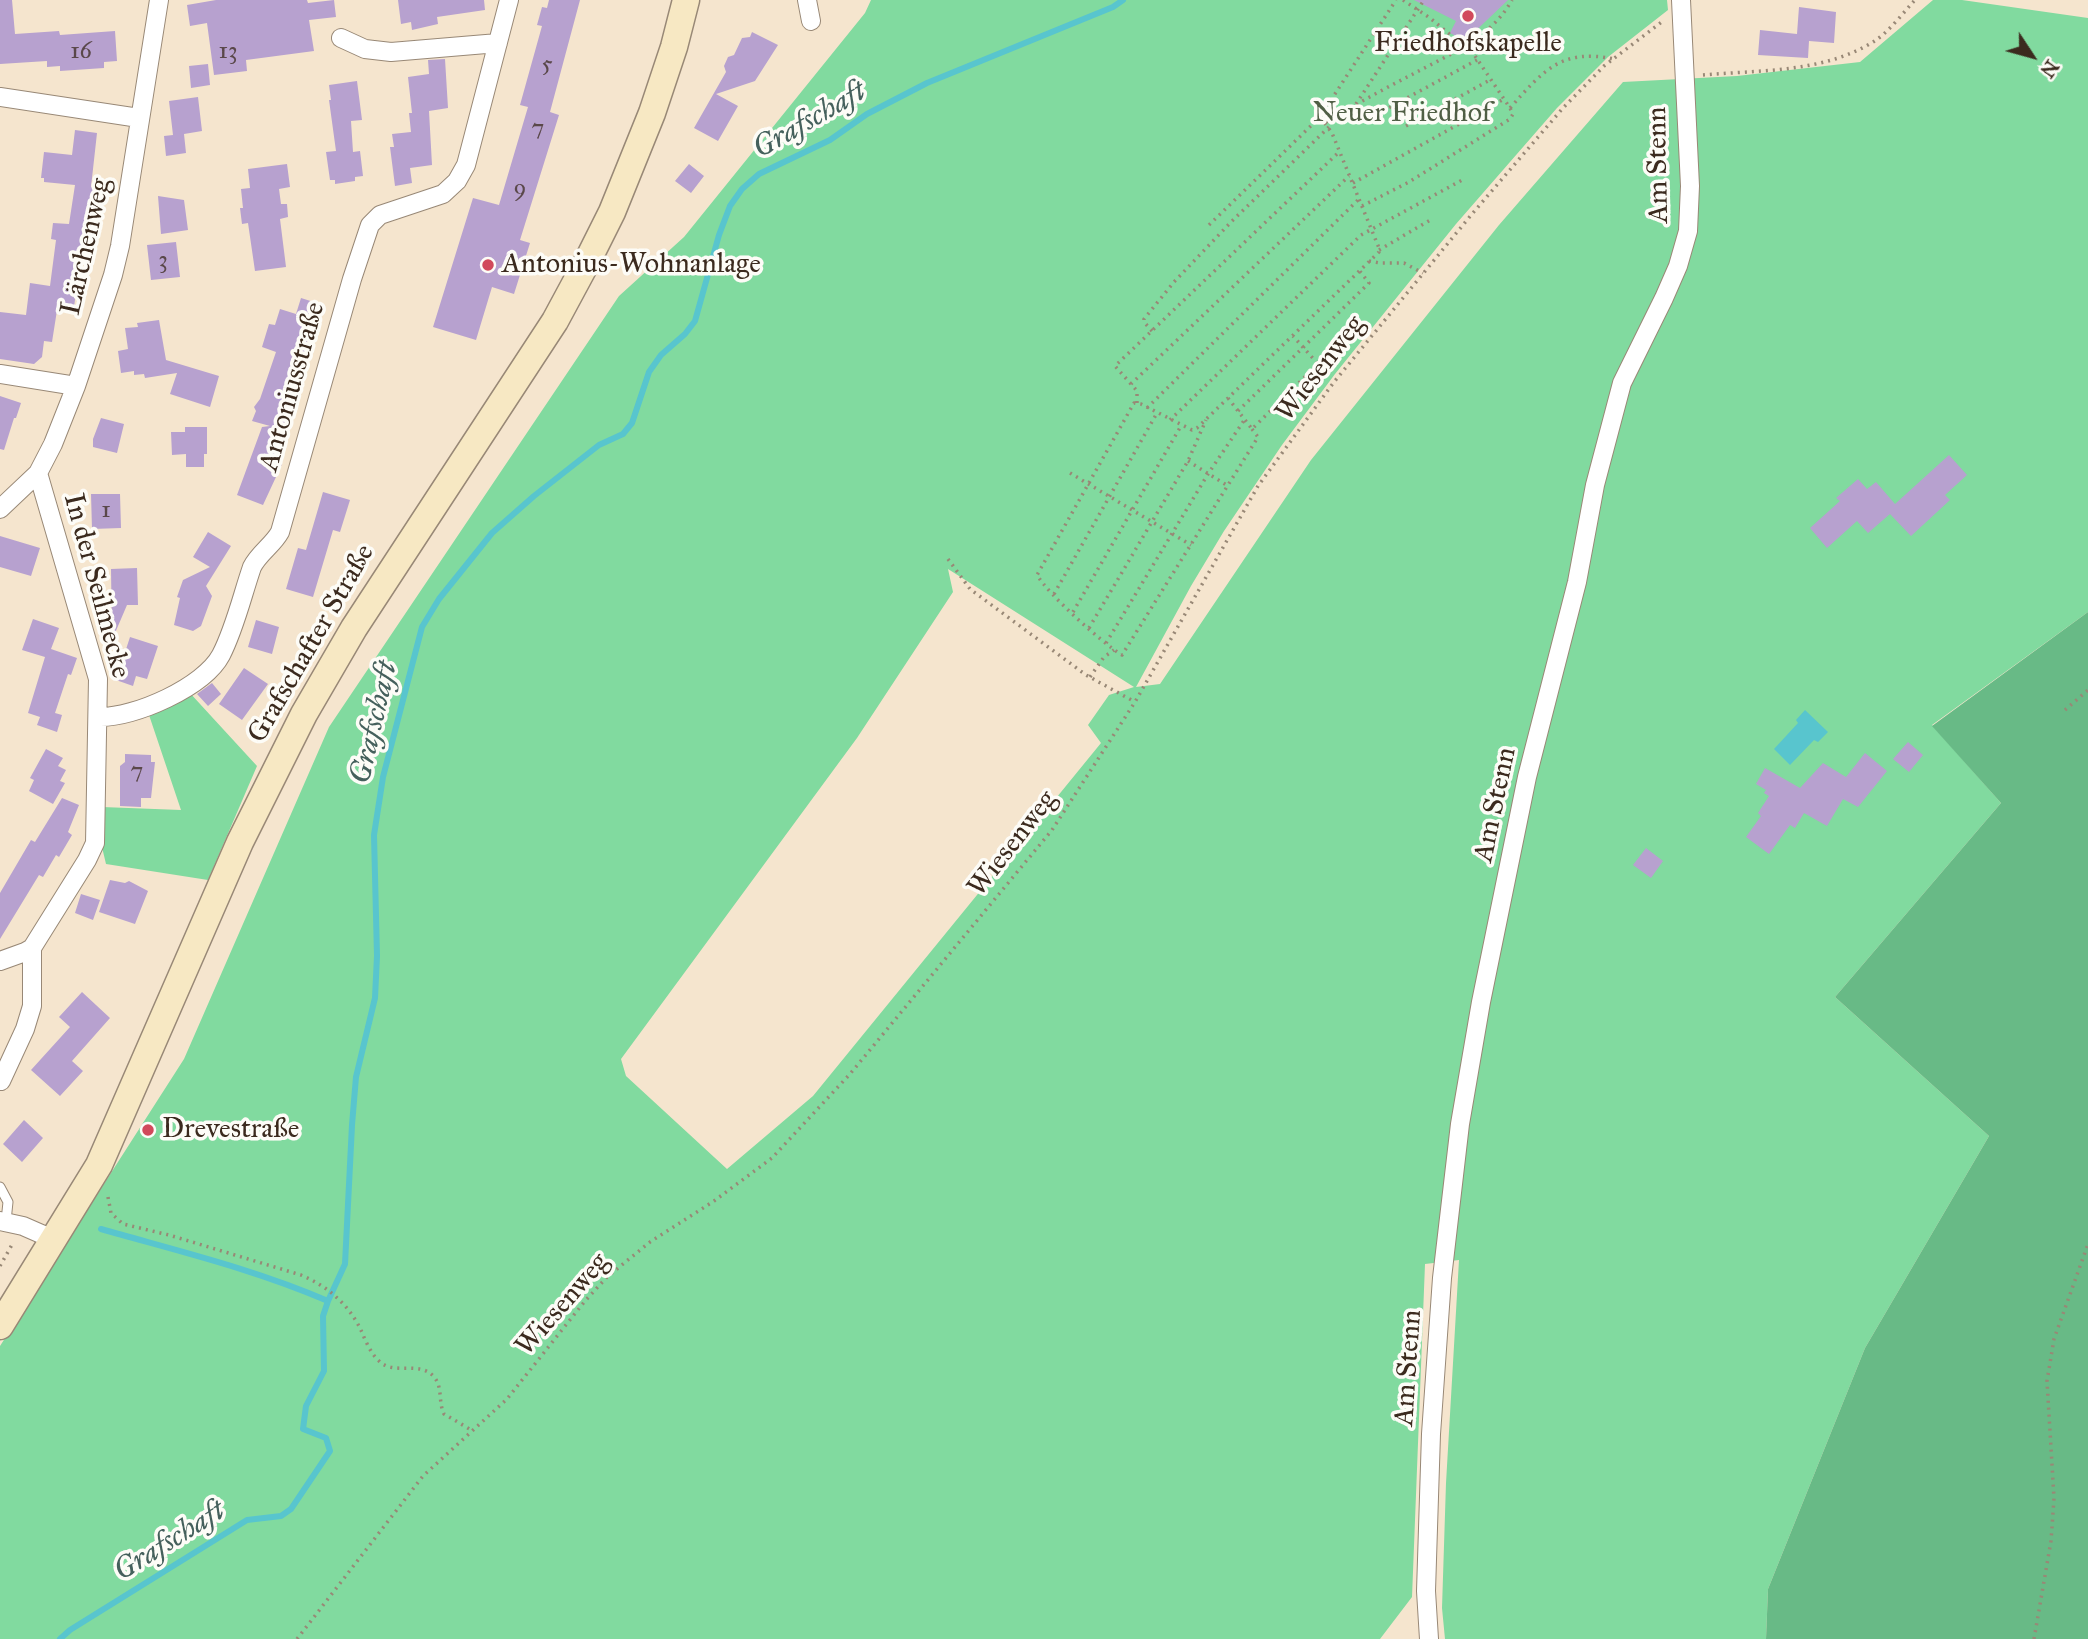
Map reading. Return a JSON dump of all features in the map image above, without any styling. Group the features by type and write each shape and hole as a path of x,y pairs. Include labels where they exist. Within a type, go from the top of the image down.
{"street":[{"name":"Lärchenweg","path":"0,509 38,473 53,444 76,386 113,275 120,246 159,0"},
{"name":"Antoniusstraße","path":"99,717 122,715 167,697 198,678 220,657 252,567 257,557 280,532 370,225 380,215 443,194 457,181 466,165 509,0"},
{"name":"Grafschafter Straße","path":"0,1326 99,1165 240,842 304,714 361,617 555,321 595,245 631,167 652,113 686,0"},
{"path":"807,0 811,21"},
{"name":"Am Stenn","path":"1429,1639 1426,1591 1431,1434 1442,1278 1460,1124 1527,777 1577,582 1595,485 1622,383 1678,266 1688,231 1690,186 1682,4"},
{"path":"341,38 365,49 391,52 498,43"},
{"path":"0,97 139,118"},
{"path":"0,374 76,386"},
{"name":"In der Seilmecke","path":"32,948 95,843 99,717 95,666 38,473"},
{"path":"0,961 32,948 32,1006 25,1029 1,1081"},
{"path":"10,1223 55,1240"}],"lane":[{"path":"0,1187 8,1202 10,1223"}],"path":[{"path":"1209,225 1320,117 1396,0"},
{"path":"1362,206 1409,182 1508,121 1513,114 1466,45 1403,0"},
{"path":"1355,105 1424,0"},
{"path":"1326,122 1466,45 1497,22 1512,0"},
{"path":"1684,77 1777,69 1827,61 1872,42 1915,0"},
{"name":"Wiesenweg","path":"298,1639 423,1476 507,1399 607,1277 650,1242 714,1201 772,1158 811,1118 1032,857 1135,702 1275,461 1334,382 1563,108 1614,59 1682,4"},
{"path":"1510,108 1540,75 1560,61 1591,56 1614,59"},
{"path":"1383,111 1477,60"},
{"path":"1406,126 1490,80"},
{"path":"1352,183 1504,99"},
{"path":"1320,117 1329,127 1379,250"},
{"path":"1152,331 1144,319 1174,282 1329,127"},
{"path":"1228,398 1258,437 1122,655 1072,612 1037,575 1129,410 1137,403 1137,391 1115,366 1339,151"},
{"path":"1130,384 1349,176"},
{"path":"1170,421 1356,239 1371,228 1464,179"},
{"path":"1147,408 1359,199"},
{"path":"1137,403 1192,430 1293,336 1379,250 1432,219"},
{"path":"1369,261 1404,262 1423,273"},
{"path":"1238,411 1368,283 1359,271"},
{"path":"1252,429 1318,364 1293,336"},
{"path":"1054,595 1157,413"},
{"path":"1090,628 1188,461 1207,418"},
{"path":"1105,643 1208,474 1245,419"},
{"path":"1072,612 1181,426"},
{"path":"1188,461 1228,486"},
{"path":"1070,473 1191,545"},
{"path":"948,559 970,589 1090,677 1135,702"},
{"path":"1090,677 1104,657 1114,650"},
{"path":"2065,710 2088,690"},
{"path":"99,1165 107,1184 110,1213 118,1222 301,1275 321,1284 341,1300 379,1362 388,1367 417,1368 432,1374 439,1386 444,1413 473,1431"},
{"path":"0,1266 10,1223"},
{"path":"2034,1639 2051,1541 2054,1498 2047,1381 2054,1339 2088,1244"}],"green space":[{"name":"Neuer Friedhof","path":"871,0 1667,0 1668,10 1608,57 1557,108 1456,224 1335,374 1282,445 1224,531 1136,687 1160,684 1311,460 1499,225 1623,82 1737,76 1860,62 1933,0 1962,0 2088,18 2088,612 1932,725 2001,803 1835,997 1989,1136 1865,1348 1768,1589 1766,1639 1445,1639 1442,1608 1446,1483 1459,1260 1425,1264 1412,1597 1380,1639 0,1639 0,1346 184,1059 329,727 619,296 684,237 865,13","holes":["948,569 1134,687 1109,695 1088,725 1101,743 813,1096 727,1169 626,1076 621,1059 857,738 953,592"]},
{"path":"2088,612 2088,1639 1766,1639 1768,1589 1865,1348 1989,1136 1835,997 2001,803 1932,726"},
{"path":"189,692 257,766 208,880 106,864 101,843 102,807 181,810 148,712"}],"water":[{"path":"1805,710 1828,732 1818,742 1814,740 1790,765 1774,749 1798,723 1796,720"}],"building":[{"path":"0,0 12,0 15,34 59,31 60,35 115,31 117,61 104,62 104,68 60,71 60,66 47,67 47,61 0,64"},
{"path":"216,0 307,0 308,3 334,0 336,17 309,20 314,51 246,60 247,71 214,75 207,23 190,26 187,5"},
{"path":"398,0 484,0 485,10 437,17 438,24 412,30 411,22 401,24"},
{"path":"549,0 580,0 550,112 559,115 520,240 530,243 514,294 492,287 476,340 433,327 473,198 499,205 528,107 520,105 542,26 537,25 542,7 547,8"},
{"name":"Friedhofskapelle","path":"1414,0 1508,0 1465,41 1450,33 1456,21"},
{"path":"1799,7 1836,12 1834,43 1809,41 1808,58 1758,55 1760,30 1797,34"},
{"path":"752,32 778,45 755,81 716,94 738,106 718,141 694,128 726,72 724,66 728,57 734,55 742,38 750,37"},
{"path":"445,59 448,108 429,111 432,165 410,168 412,183 395,186 390,147 394,147 392,134 411,132 408,77 429,74 428,60"},
{"path":"208,64 210,85 191,88 189,66"},
{"path":"357,81 362,120 351,121 353,152 360,151 363,176 355,177 355,181 335,184 335,180 330,180 326,152 336,151 329,85"},
{"path":"198,97 202,131 184,134 186,153 166,156 164,136 173,135 169,101"},
{"path":"75,130 97,133 91,187 96,188 93,235 91,242 83,241 74,307 58,304 52,342 44,341 42,357 34,364 0,359 0,312 26,315 30,283 50,286 56,240 51,239 53,223 69,224 75,185 44,182 44,178 41,178 44,152 72,155"},
{"path":"287,164 290,187 279,189 281,204 287,204 288,217 280,219 286,267 255,271 248,223 242,224 241,189 250,188 248,169"},
{"path":"689,164 704,176 691,193 675,181"},
{"path":"158,196 184,200 188,230 161,234"},
{"path":"176,242 180,277 151,280 147,245"},
{"path":"301,298 320,304 272,460 282,464 263,505 237,495 262,427 270,426 252,421 256,411 254,407 260,399 276,352 262,347 269,324 275,325 280,309 296,314"},
{"path":"159,320 166,360 219,376 210,407 170,394 177,373 145,378 144,374 134,375 134,371 121,373 118,351 128,349 125,328 138,327 137,323"},
{"path":"0,396 21,403 4,450 0,449"},
{"path":"101,418 124,424 117,453 93,447 93,439"},
{"path":"185,427 207,427 204,467 186,467 186,454 172,455 171,432 185,432"},
{"path":"1949,455 1967,475 1945,495 1950,500 1911,536 1890,514 1868,533 1857,521 1827,548 1810,528 1840,501 1836,498 1858,479 1867,489 1876,482 1895,504"},
{"path":"323,492 350,500 340,532 333,530 313,597 286,589 298,548 306,550"},
{"path":"91,494 120,494 121,528 92,529"},
{"path":"208,532 231,546 206,586 212,596 201,626 193,631 174,625 180,598 177,597 183,580 210,567 193,557"},
{"path":"0,536 40,548 31,576 0,567"},
{"path":"137,568 138,605 127,605 112,640 111,569"},
{"path":"33,619 59,628 51,649 77,658 71,675 68,674 55,713 62,715 57,732 37,725 40,717 28,713 45,657 22,650"},
{"path":"256,620 279,627 272,654 248,647"},
{"path":"130,637 158,646 147,679 136,676 133,686 116,680"},
{"path":"244,668 268,684 242,720 219,704"},
{"path":"212,683 221,694 208,706 197,694"},
{"path":"1908,742 1923,755 1909,772 1893,759"},
{"path":"46,749 63,758 58,766 66,770 60,781 65,783 53,804 29,791 34,780 30,778"},
{"path":"1865,753 1887,771 1858,807 1843,799 1827,826 1804,813 1795,828 1790,825 1769,854 1746,837 1761,816 1758,813 1769,796 1764,793 1766,790 1756,784 1765,768 1800,788 1823,763 1846,777"},
{"path":"125,754 151,755 151,762 155,762 151,798 141,798 141,807 120,806 120,766 125,762"},
{"path":"62,798 79,805 68,832 72,835 43,877 39,875 0,939 0,893 31,840 35,842"},
{"path":"1646,848 1663,861 1651,878 1633,865"},
{"path":"110,880 125,883 129,881 148,891 135,924 99,912"},
{"path":"81,894 100,900 93,920 75,913"},
{"path":"82,992 110,1018 72,1061 83,1071 60,1096 31,1070 70,1027 59,1017"},
{"path":"24,1120 43,1138 22,1162 3,1144"}],"waterway":[{"name":"Grafschaft","path":"60,1639 70,1630 247,1520 281,1516 291,1509 330,1451 326,1438 303,1429 306,1406 324,1371 323,1316 345,1264 356,1077 375,998 377,956 374,835 383,777 422,627 439,599 492,533 534,496 599,445 623,434 632,423 649,372 661,355 685,334 695,321 730,206 742,189 759,174 830,140 867,114 927,83 1113,7 1123,0"},
{"path":"101,1229 244,1270 328,1301"}],"place":[{"name":"Friedhofskapelle","path":"1468,16"},
{"name":"Antonius-Wohnanlage","path":"488,265"},
{"name":"Drevestraße","path":"148,1130"}]}
